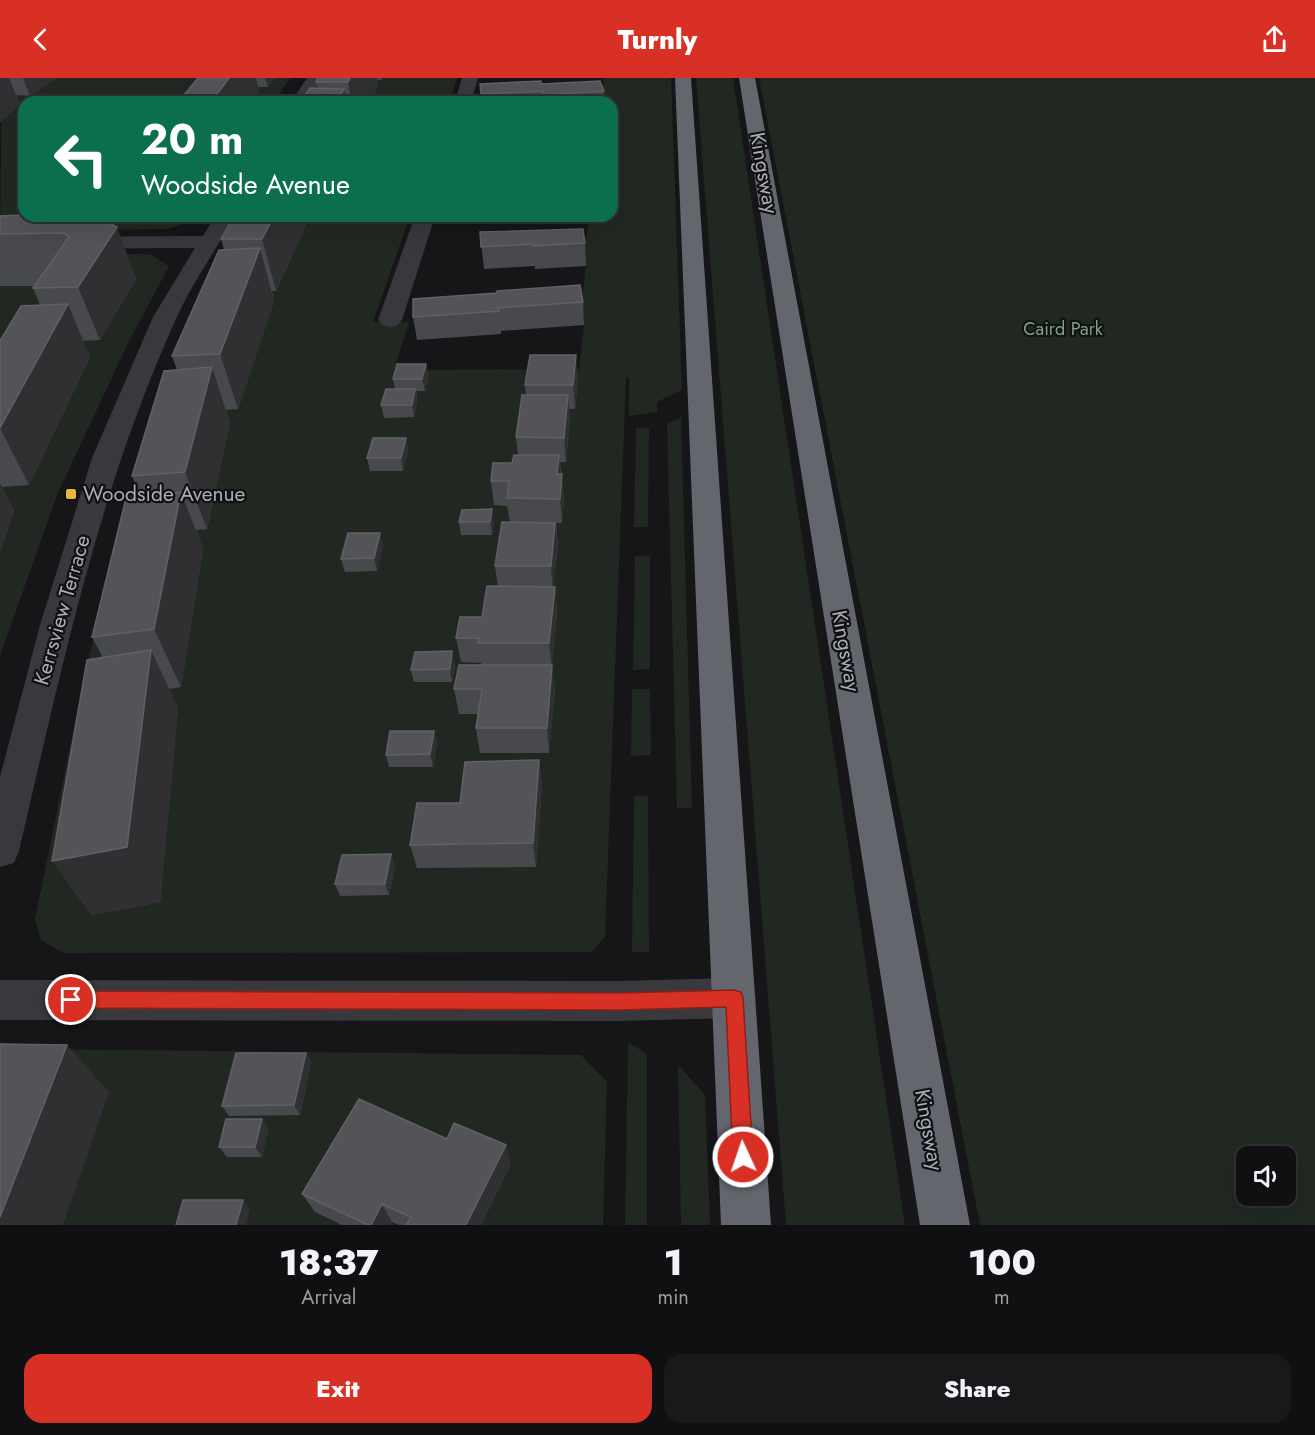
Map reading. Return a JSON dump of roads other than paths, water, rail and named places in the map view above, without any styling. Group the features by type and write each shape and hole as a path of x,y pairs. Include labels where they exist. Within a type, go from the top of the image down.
{"highway":[{"path":"683,78 746,1225"},
{"name":"Kingsway","path":"747,78 945,1225"}],"street":[{"path":"303,96 315,78"},
{"path":"465,96 470,78"},
{"name":"Kerrsview Terrace","path":"0,851 56,625 106,458 165,317 221,222"},
{"path":"390,320 422,222"},
{"path":"0,243 208,242"},
{"path":"0,1000 618,1001 734,998"}],"place":[{"name":"Woodside Avenue","path":"71,494"}],"park label":[{"name":"Caird Park","path":"1063,329"}]}
